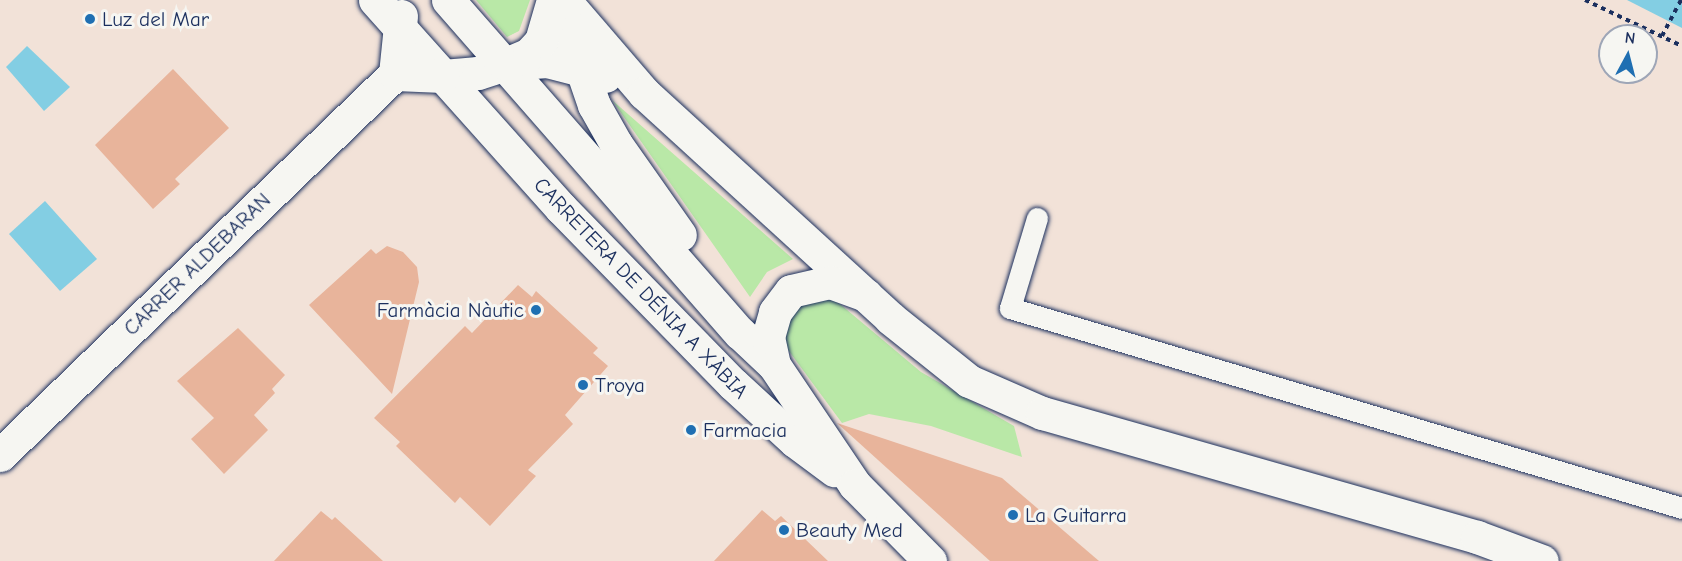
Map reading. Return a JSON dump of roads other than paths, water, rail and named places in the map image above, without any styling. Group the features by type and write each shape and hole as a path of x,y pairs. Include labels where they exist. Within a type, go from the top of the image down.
{"street":[{"name":"CARRETERA DE DÉNIA A XÀBIA","path":"375,0 402,15 442,76 561,208 733,384 795,441 855,485 930,561"},
{"name":"CARRETERA DE DÉNIA A XÀBIA","path":"448,0 740,333 774,365 855,485"},
{"path":"402,15 395,74 442,76 478,73 529,54 541,41 551,18 553,0"},
{"path":"558,0 577,66 616,144 774,365"},
{"path":"564,0 644,93 866,295 949,367 1004,399 1477,537 1542,561"},
{"path":"506,64 547,61 577,66 644,93"},
{"name":"CARRER ALDEBARAN","path":"0,455 395,74"},
{"path":"774,365 768,337 775,312 791,291 830,282 866,295"}],"lane":[{"path":"1037,218 1010,308 1682,508"}],"water":[{"path":"1627,0 1682,0 1682,28"},
{"path":"27,46 70,87 44,111 6,67"},
{"path":"45,201 97,259 60,291 9,234"}],"place":[{"name":"Luz del Mar","path":"90,19"},
{"name":"Farmàcia Nàutic","path":"536,310"},
{"name":"Troya","path":"583,385"},
{"name":"Farmacia","path":"691,430"},
{"name":"La Guitarra","path":"1013,515"},
{"name":"Beauty Med","path":"784,530"}]}
